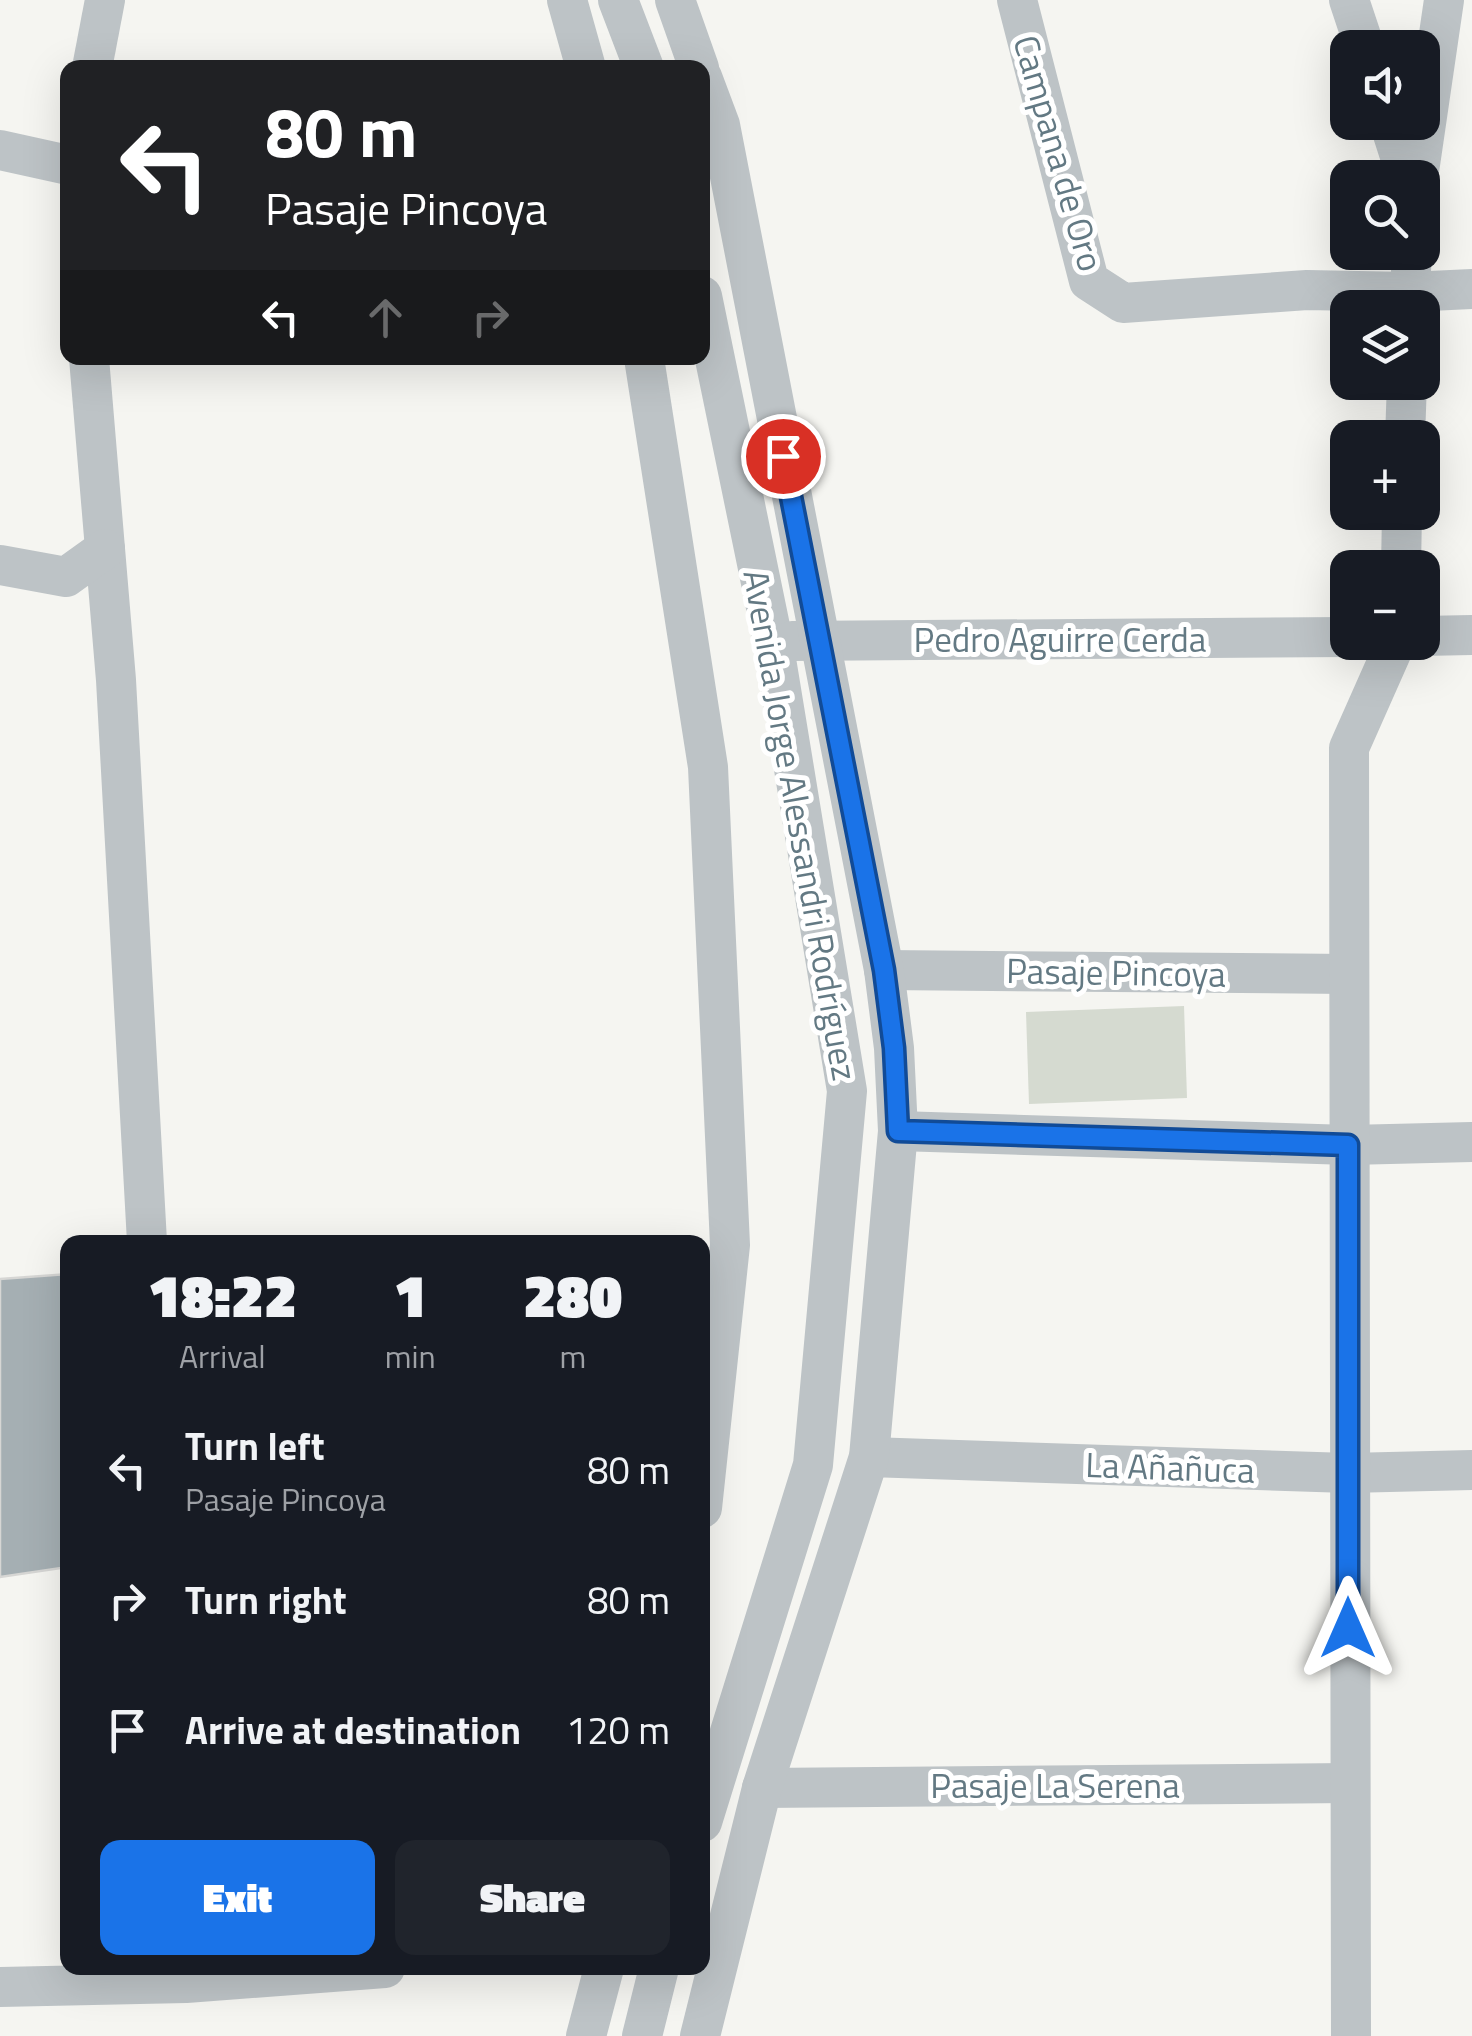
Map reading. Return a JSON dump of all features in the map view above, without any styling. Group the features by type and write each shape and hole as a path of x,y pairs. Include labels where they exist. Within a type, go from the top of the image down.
{"street":[{"path":"94,60 106,0"},
{"path":"567,0 584,60"},
{"path":"618,0 641,60"},
{"path":"675,0 696,60"},
{"name":"Campana de Oro","path":"1017,0 1089,281 1122,303 1410,284 1472,289"},
{"path":"1349,0 1359,30"},
{"path":"1421,160 1444,0"},
{"name":"Avenida Jorge Alessandri Rodríguez","path":"700,2036 762,1788 869,1457 898,1131 894,1048 884,970 720,126 710,99"},
{"path":"0,150 60,163"},
{"name":"Avenida Jorge Alessandri Rodríguez","path":"710,335 773,640 847,1091 813,1466 710,1796"},
{"path":"90,365 116,680 147,1235"},
{"path":"645,365 708,766 730,1245 710,1433"},
{"path":"0,565 66,576 105,548"},
{"path":"1440,636 1472,635"},
{"name":"Pedro Aguirre Cerda","path":"773,640 1330,637"},
{"path":"1350,2036 1349,748 1388,660"},
{"name":"Pasaje Pincoya","path":"884,970 1349,974"},
{"path":"898,1131 1348,1145 1472,1142"},
{"name":"La Añañuca","path":"869,1457 1348,1474 1472,1470"},
{"name":"Pasaje La Serena","path":"762,1788 1349,1783"},
{"path":"0,1987 186,1975"},
{"path":"586,2036 602,1975"},
{"path":"642,2036 657,1975"}],"shaded area":[{"path":"1184,1006 1187,1098 1029,1104 1026,1012"}],"building":[{"path":"60,1275 60,1568 0,1577 0,1279"}],"route":[{"path":"783,456 884,970 894,1048 898,1131 1348,1145 1348,1628"}]}
